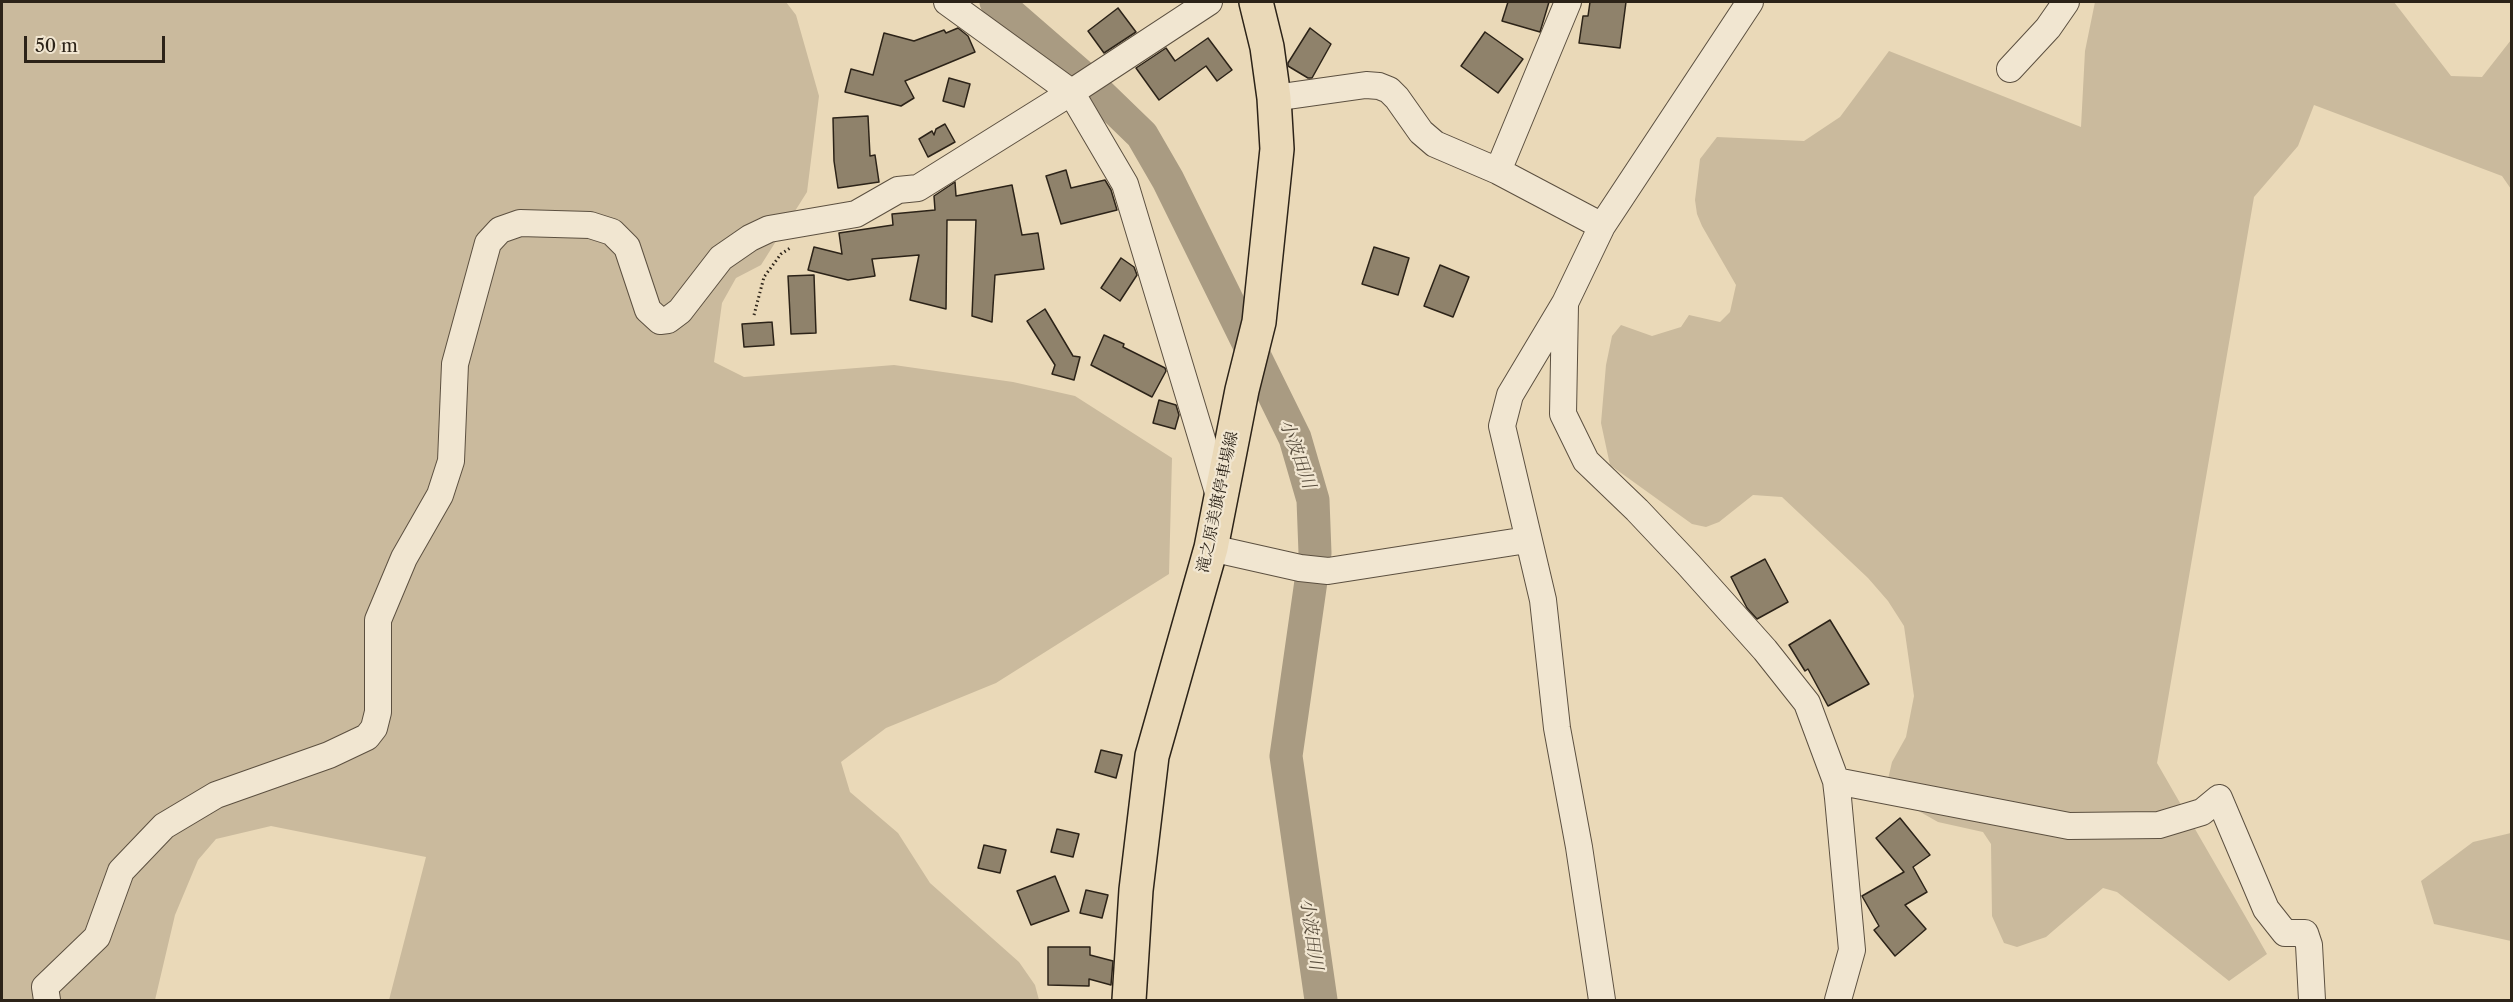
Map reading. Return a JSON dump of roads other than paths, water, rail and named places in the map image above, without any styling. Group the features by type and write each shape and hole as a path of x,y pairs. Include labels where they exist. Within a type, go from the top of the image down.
{"main road":[{"name":"滝之原美旗停車場線","path":"1130,1000 1136,890 1152,756 1211,548 1242,390 1259,322 1277,149 1274,98 1267,47 1256,2"}],"street":[{"path":"947,2 1074,90 1125,184 1220,500"},
{"path":"47,1000 45,987 97,937 122,872 164,826 216,795 329,756 367,737 374,728 378,712 378,620 404,558 440,495 444,483 451,460 455,364 488,243 500,230 520,223 590,225 612,232 627,248 648,310 660,321 668,320 680,311 721,258 750,238 769,229 856,214 898,190 918,188 1209,2"},
{"path":"1498,171 1568,2"},
{"path":"1602,1000 1579,847 1557,728 1543,600 1527,540 1502,426 1510,395 1565,303 1602,226 1750,2"},
{"path":"2010,69 2048,28 2066,2"},
{"path":"1274,98 1366,85 1379,86 1389,90 1398,98 1421,132 1435,144 1498,171 1602,226"},
{"path":"1565,303 1563,414 1586,461 1637,510 1695,573 1765,650 1807,703 1836,782 1852,950 1838,1000"},
{"path":"1211,548 1300,568 1328,571 1527,540"},
{"path":"1836,782 2069,826 2159,825 2202,812 2219,798 2266,909 2285,933 2305,933 2309,945 2312,1000"}],"waterway":[{"name":"小波田川","path":"996,2 1080,75 1142,135 1168,180 1295,438 1313,500 1315,553 1286,756 1321,1000"}]}
